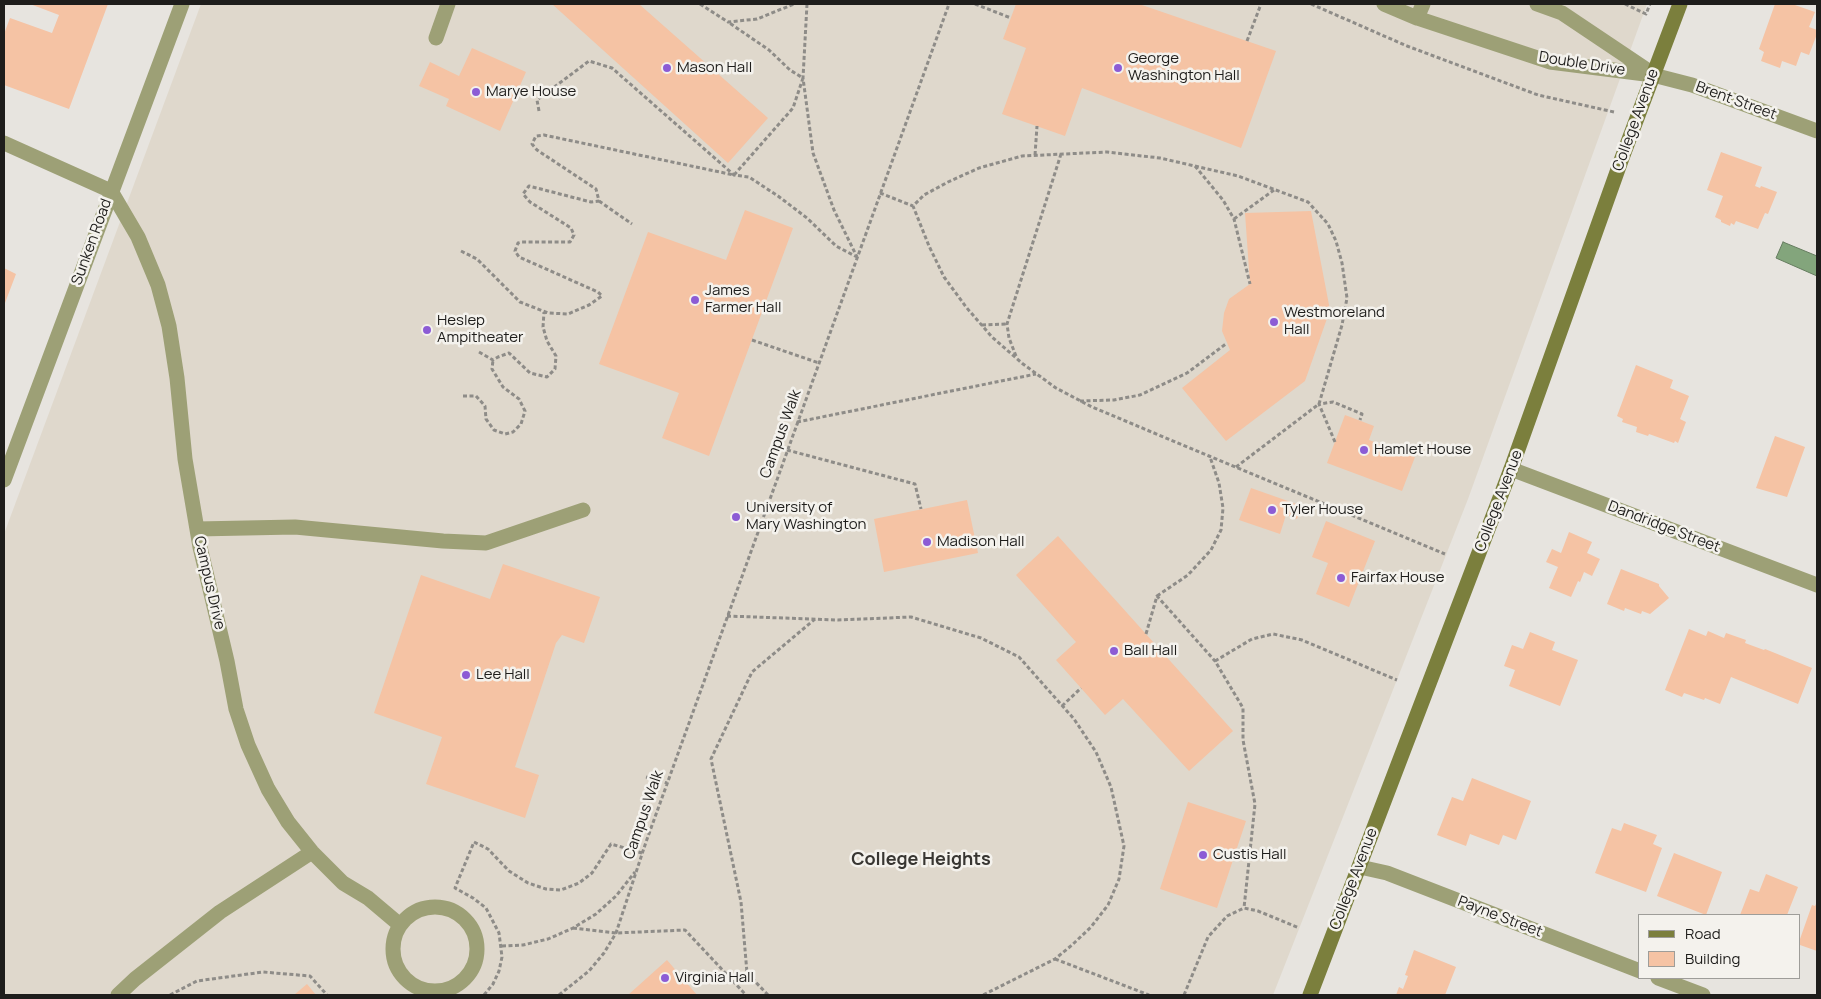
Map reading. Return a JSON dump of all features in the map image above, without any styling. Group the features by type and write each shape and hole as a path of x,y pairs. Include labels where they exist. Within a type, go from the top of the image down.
{"street":[{"name":"Sunken Road","path":"4,480 182,4"},
{"path":"436,38 448,4"},
{"name":"Double Drive","path":"1384,4 1420,11 1550,62 1653,75"},
{"name":"Double Drive","path":"1537,4 1562,14 1653,75"},
{"name":"College Avenue","path":"1310,995 1511,469 1622,158 1680,4"},
{"name":"Brent Street","path":"1653,75 1692,85 1817,131"},
{"path":"4,143 111,191"},
{"name":"Campus Drive","path":"111,191 138,237 158,285 169,326 177,378 185,459 196,529 227,661 236,709 248,745 268,789 288,822 312,852 343,883 368,898 400,925"},
{"name":"Dandridge Street","path":"1511,469 1817,585"},
{"path":"196,529 295,527 443,541 486,543 583,510"},
{"path":"118,995 220,912 312,852"},
{"name":"Payne Street","path":"1360,867 1387,874 1638,970"},
{"path":"436,907 449,910 461,916 471,927 476,940 477,954 473,967 465,979 453,988 439,992 425,990 412,985 395,964 394,937 400,925 409,915 422,909 436,907"},
{"path":"1661,979 1703,995"}],"path":[{"path":"700,4 769,50 790,70 803,78"},
{"path":"728,22 757,19 794,4"},
{"path":"808,4 803,78 814,153 834,210 857,257"},
{"name":"Campus Walk","path":"559,995 589,971 604,953 616,932 666,784 949,4"},
{"path":"975,4 1010,18"},
{"path":"1247,40 1261,4"},
{"path":"1311,4 1407,46 1538,95 1614,112"},
{"path":"1625,4 1646,14 1650,4"},
{"path":"539,111 538,100 589,61 612,68 734,175"},
{"path":"734,175 793,108 803,78"},
{"path":"1035,155 1037,126"},
{"path":"632,224 599,201 596,189 537,150 532,144 536,136 544,136 749,177 807,218 836,246 857,257"},
{"path":"913,206 924,195 948,182 1022,156 1108,152 1160,158 1238,176 1308,202 1328,224 1336,241 1342,263 1347,298 1342,326 1319,404 1334,442"},
{"path":"1016,358 1009,338 1007,324 1062,154"},
{"path":"1194,166 1223,200 1234,219 1250,284"},
{"path":"461,251 477,259 520,302 544,312 568,314 589,305 602,296 598,292 519,257 515,251 518,243 570,242 574,235 571,228 530,202 523,194 529,186 591,202 599,201"},
{"path":"1234,219 1274,190"},
{"path":"880,193 913,206 944,277 966,307 1016,358 1056,388 1080,401 1445,554"},
{"path":"463,396 476,396 485,406 486,419 494,430 505,434 513,432 521,424 525,411 519,399 503,388 492,369 494,360 498,356 509,353 530,374 547,378 555,368 556,356 547,341 543,327 544,312"},
{"path":"982,325 1007,324"},
{"path":"752,340 818,363"},
{"path":"1080,401 1114,400 1140,395 1187,373 1227,343"},
{"path":"480,352 494,360"},
{"path":"797,422 1036,374"},
{"path":"1236,467 1319,404 1333,402 1362,414 1360,420"},
{"path":"787,450 915,484 921,509"},
{"path":"1146,634 1157,596 1188,575 1211,550 1221,530 1223,508 1219,483 1210,456"},
{"path":"1157,596 1215,661 1244,708 1243,740 1255,804 1244,908"},
{"path":"727,616 838,620 911,617 981,638 1020,657 1074,719 1096,752 1111,787 1124,846 1119,879 1108,904 1091,927 1072,945 1055,959 983,995"},
{"path":"768,995 747,973 741,902 711,759 752,672 815,619"},
{"path":"1215,661 1252,640 1273,634 1302,640 1397,680"},
{"path":"1062,706 1081,688"},
{"path":"646,778 666,784"},
{"path":"484,995 493,984 499,971 502,946 496,927 486,908 474,898 455,888 474,842 488,849 515,875 528,883 546,890 561,890 579,883 592,873 611,844 642,853"},
{"path":"502,946 523,945 548,939 573,928 596,914 616,896 636,869"},
{"path":"1184,995 1208,937 1226,916 1244,908 1258,911 1299,928"},
{"path":"573,928 616,932 686,930 746,995"},
{"path":"1055,959 1149,995"},
{"path":"170,995 197,981 263,972 310,976 327,995"}],"shaded area":[{"name":"University of Mary Washington","path":"201,4 1647,4 1468,499 1273,995 4,995 4,534"},
{"path":"1783,242 1817,256 1817,276 1776,258"}],"building":[{"path":"30,4 108,4 69,109 4,85 4,34 10,18 52,33 59,15"},
{"name":"Mason Hall","path":"552,4 639,4 768,118 728,163"},
{"name":"George Washington Hall","path":"1016,4 1139,4 1276,51 1241,148 1082,88 1065,136 1002,114 1026,48 1003,39"},
{"path":"1775,4 1792,4 1815,12 1809,27 1817,30 1817,34 1809,55 1801,52 1796,66 1782,61 1780,68 1761,61 1764,52 1759,49"},
{"name":"Marye House","path":"472,48 526,72 500,131 446,106 449,99 419,86 430,62 459,76"},
{"path":"1721,152 1762,167 1755,186 1760,188 1761,186 1777,192 1768,214 1765,213 1758,229 1736,221 1734,225 1731,223 1730,226 1715,217 1723,196 1707,190"},
{"name":"James Farmer Hall","path":"745,210 793,228 709,456 662,438 679,393 599,364 648,232 726,260"},
{"name":"Westmoreland Hall","path":"1311,211 1330,310 1305,381 1226,441 1182,388 1230,350 1222,331 1224,313 1229,299 1250,284 1245,213"},
{"path":"4,268 16,274 5,303 4,303"},
{"path":"1636,365 1673,380 1670,388 1689,396 1680,419 1686,422 1678,443 1636,432 1637,427 1622,422 1623,419 1617,416"},
{"name":"Hamlet House","path":"1345,415 1374,426 1369,440 1415,457 1402,491 1327,463"},
{"path":"1775,436 1805,447 1787,497 1756,488"},
{"name":"Tyler House","path":"1251,488 1302,506 1297,519 1286,515 1280,534 1239,520"},
{"name":"Madison Hall","path":"967,500 978,553 884,572 874,519"},
{"name":"Fairfax House","path":"1326,521 1375,541 1349,607 1316,594 1328,563 1312,557"},
{"path":"1569,532 1592,542 1587,553 1600,559 1592,576 1584,572 1571,597 1549,588 1558,567 1546,562 1552,549 1561,553"},
{"name":"Ball Hall","path":"1058,536 1233,731 1189,771 1123,699 1105,715 1056,660 1076,642 1016,575"},
{"name":"Lee Hall","path":"503,564 600,597 584,643 562,635 556,643 515,767 539,775 525,818 426,784 442,737 374,713 421,575 490,599"},
{"path":"1621,569 1659,584 1669,598 1650,614 1642,611 1641,614 1625,608 1624,611 1607,604"},
{"path":"1689,629 1706,636 1708,631 1724,638 1726,633 1746,640 1745,643 1812,668 1798,704 1731,677 1720,704 1684,693 1682,697 1665,690"},
{"path":"1530,632 1555,642 1552,650 1578,660 1560,706 1509,686 1515,670 1504,666 1512,645 1523,649"},
{"path":"1472,778 1531,801 1516,840 1503,835 1499,845 1470,834 1466,846 1437,835 1452,797 1463,801"},
{"name":"Custis Hall","path":"1188,802 1246,821 1217,908 1160,889"},
{"path":"1624,823 1657,835 1653,844 1662,848 1646,892 1595,873 1612,828 1621,831"},
{"path":"1674,853 1722,872 1706,914 1657,896"},
{"path":"1766,874 1798,887 1787,914 1740,914 1750,889 1759,892"},
{"path":"1817,902 1817,951 1801,945 1801,936 1812,905 1815,906"},
{"path":"1414,950 1456,967 1445,995 1396,995 1399,987 1403,989 1408,976 1405,975"},
{"name":"Virginia Hall","path":"667,960 697,995 628,995"},
{"path":"307,984 316,995 294,995"}],"place":[{"name":"Mason Hall","path":"667,68"},
{"name":"George Washington Hall","path":"1118,68"},
{"name":"Marye House","path":"476,92"},
{"name":"James Farmer Hall","path":"695,300"},
{"name":"Westmoreland Hall","path":"1274,322"},
{"name":"Heslep Ampitheater","path":"427,330"},
{"name":"Hamlet House","path":"1364,450"},
{"name":"Tyler House","path":"1272,510"},
{"name":"University of Mary Washington","path":"736,517"},
{"name":"Madison Hall","path":"927,542"},
{"name":"Fairfax House","path":"1341,578"},
{"name":"Ball Hall","path":"1114,651"},
{"name":"Lee Hall","path":"466,675"},
{"name":"Custis Hall","path":"1203,855"},
{"name":"Virginia Hall","path":"665,978"}],"district":[{"name":"College Heights","path":"921,860"}]}
